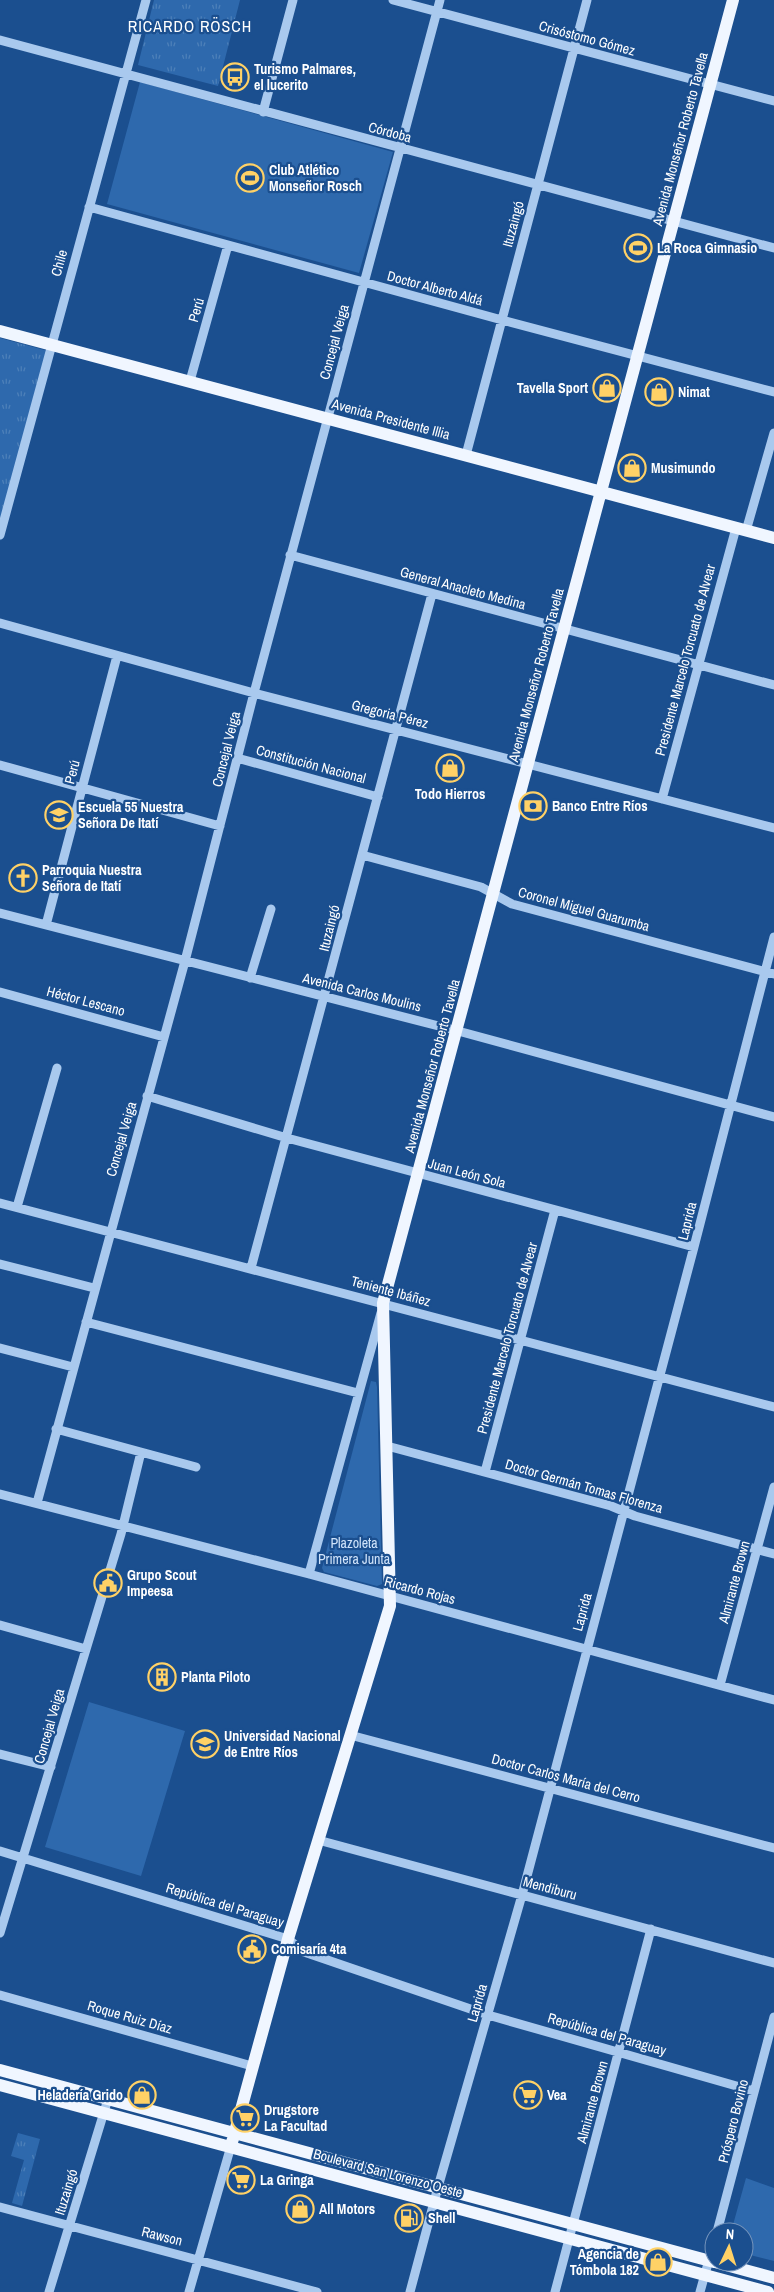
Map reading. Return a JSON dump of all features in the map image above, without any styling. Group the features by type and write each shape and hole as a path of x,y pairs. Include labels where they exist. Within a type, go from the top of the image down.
{"main road":[{"name":"Avenida Monseñor Roberto Tavella","path":"231,2146 288,1939 350,1734 386,1626 390,1596 383,1303 458,1031 733,0"},
{"name":"Avenida Presidente Illia","path":"0,331 774,538"},
{"name":"Boulevard San Lorenzo Oeste","path":"0,2070 704,2259"},
{"name":"Boulevard San Lorenzo Oeste","path":"0,2085 768,2292"},
{"name":"Boulevard San Lorenzo Oeste","path":"752,2272 774,2278"}],"street":[{"name":"Chile","path":"0,534 124,74 146,0"},
{"path":"263,112 293,0"},
{"name":"Crisóstomo Gómez","path":"392,0 774,101"},
{"name":"Concejal Veiga","path":"37,1503 94,1288 185,961 290,555 440,0"},
{"name":"Ituzaingó","path":"466,455 587,0"},
{"name":"Córdoba","path":"0,40 774,248"},
{"name":"Doctor Alberto Aldá","path":"89,207 774,392"},
{"name":"Perú","path":"190,381 228,245"},
{"name":"Presidente Marcelo Torcuato de Alvear","path":"662,799 697,665 774,433"},
{"name":"General Anacleto Medina","path":"290,555 774,685"},
{"name":"Ituzaingó","path":"251,1268 432,594"},
{"name":"Gregoria Pérez","path":"0,623 254,693 774,828"},
{"name":"Perú","path":"46,926 117,656"},
{"name":"Constitución Nacional","path":"237,758 378,796"},
{"path":"0,765 220,826"},
{"name":"Coronel Miguel Guarumba","path":"362,855 481,887 512,904 769,972"},
{"path":"250,978 271,909"},
{"name":"Avenida Carlos Moulins","path":"0,913 458,1031 774,1117"},
{"name":"Laprida","path":"410,2292 434,2201 522,1894 731,1104 769,972 774,937"},
{"name":"Héctor Lescano","path":"0,992 164,1037"},
{"path":"17,1207 57,1068"},
{"name":"Juan León Sola","path":"148,1096 286,1138 694,1247"},
{"name":"Teniente Ibáñez","path":"0,1203 774,1407"},
{"name":"Presidente Marcelo Torcuato de Alvear","path":"486,1472 555,1210"},
{"path":"0,1264 94,1288"},
{"path":"309,1574 383,1303"},
{"path":"86,1322 358,1393"},
{"path":"0,1348 73,1367"},
{"path":"56,1429 196,1467"},
{"name":"Doctor Germán Tomas Florenza","path":"387,1446 611,1506 774,1554"},
{"name":"Concejal Veiga","path":"0,1934 123,1525 141,1452"},
{"name":"Almirante Brown","path":"720,1685 774,1487"},
{"name":"Ricardo Rojas","path":"0,1494 309,1574 774,1700"},
{"path":"0,1626 86,1649"},
{"name":"Doctor Carlos María del Cerro","path":"350,1734 774,1848"},
{"path":"0,1754 51,1767"},
{"name":"Mendiburu","path":"318,1840 774,1963"},
{"name":"República del Paraguay","path":"0,1851 288,1939 304,1952 488,2015 754,2091"},
{"name":"Almirante Brown","path":"571,2238 652,1929"},
{"name":"Roque Ruiz Díaz","path":"0,1995 252,2066"},
{"name":"Próspero Bovino","path":"720,2222 774,2016"},
{"name":"Ituzaingó","path":"49,2292 108,2099"},
{"path":"189,2292 231,2146"},
{"name":"Rawson","path":"0,2207 317,2292"},
{"path":"555,2292 571,2238"},
{"path":"700,2292 706,2272"}],"green space":[{"path":"154,0 240,0 218,86 138,65"},
{"name":"Club Atlético Monseñor Rosch","path":"140,82 393,152 359,273 107,204"},
{"path":"0,338 52,352 0,541"},
{"name":"Plazoleta Primera Junta","path":"371,1381 376,1382 377,1387 382,1584 377,1586 324,1572 322,1568"},
{"path":"89,1702 185,1731 141,1876 45,1847"},
{"path":"18,2133 40,2139 22,2206 12,2203 24,2160 11,2156"},
{"path":"746,2178 774,2188 774,2261 754,2256 754,2222 734,2222"}],"place":[{"name":"Turismo Palmares, el lucerito","path":"235,77"},
{"name":"Club Atlético Monseñor Rosch","path":"250,178"},
{"name":"La Roca Gimnasio","path":"638,248"},
{"name":"Tavella Sport","path":"607,388"},
{"name":"Nimat","path":"659,392"},
{"name":"Musimundo","path":"632,468"},
{"name":"Todo Hierros","path":"450,768"},
{"name":"Banco Entre Ríos","path":"533,806"},
{"name":"Escuela 55 Nuestra Señora De Itatí","path":"59,815"},
{"name":"Parroquia Nuestra Señora de Itatí","path":"23,878"},
{"name":"Grupo Scout Impeesa","path":"108,1583"},
{"name":"Planta Piloto","path":"162,1677"},
{"name":"Universidad Nacional de Entre Ríos","path":"205,1744"},
{"name":"Comisaría 4ta","path":"252,1949"},
{"name":"Heladería Grido","path":"142,2095"},
{"name":"Vea","path":"528,2095"},
{"name":"Drugstore La Facultad","path":"245,2118"},
{"name":"La Gringa","path":"241,2180"},
{"name":"All Motors","path":"300,2209"},
{"name":"Shell","path":"409,2218"},
{"name":"Agencia de Tómbola 182","path":"658,2262"}],"district":[{"name":"RICARDO RÖSCH","path":"190,26"}]}
